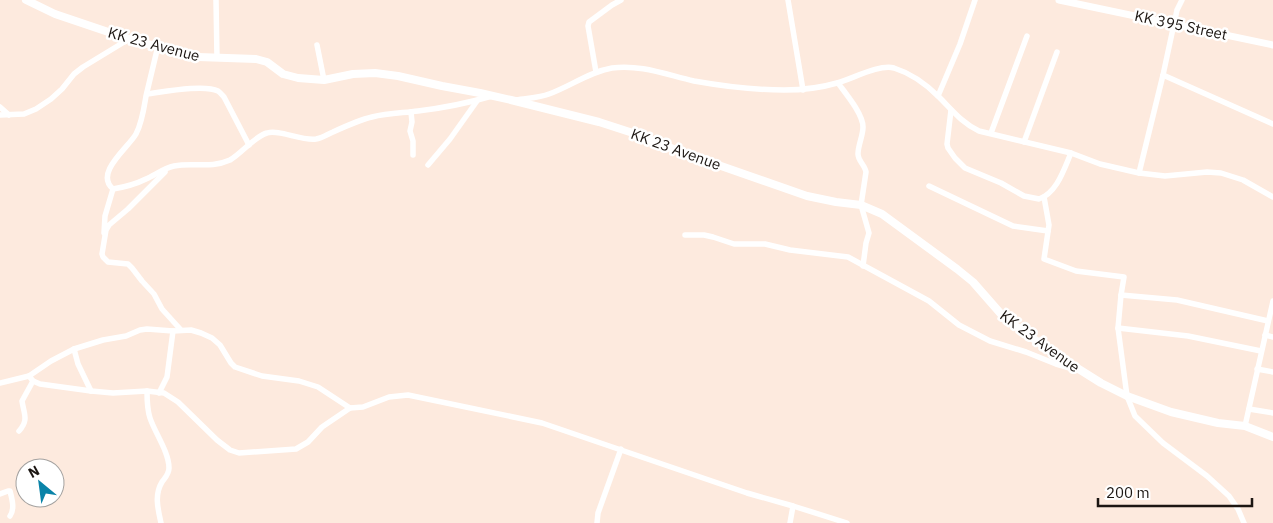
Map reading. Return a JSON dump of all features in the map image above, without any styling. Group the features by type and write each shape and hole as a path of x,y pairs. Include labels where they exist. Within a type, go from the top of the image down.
{"main road":[{"name":"KK 23 Avenue","path":"26,0 55,14 129,39 198,57 256,59 267,62 283,74 298,78 324,80 353,74 383,74 511,100 627,131 807,196 861,205 882,214 940,255 973,282 1011,323 1101,383 1128,396 1188,417 1245,426 1273,436"}],"street":[{"path":"216,0 217,58"},
{"path":"596,72 588,26 589,22 612,4 621,0"},
{"path":"788,0 803,90"},
{"path":"938,96 960,44 975,0"},
{"name":"KK 395 Street","path":"1059,0 1273,45"},
{"path":"1139,173 1177,10 1182,0"},
{"path":"991,133 1027,36"},
{"path":"0,115 24,114 36,109 51,99 83,67 129,39"},
{"path":"317,45 324,80"},
{"path":"113,189 107,181 108,171 136,133 142,118 158,46"},
{"path":"1024,142 1057,52"},
{"path":"511,100 548,95 596,72 613,68 632,67 718,85 782,90 803,90 838,83 866,72 892,68 904,72 926,85 969,126 979,131 1071,153 1100,164 1139,173 1164,176 1221,172 1243,180 1273,197"},
{"path":"1163,75 1273,124"},
{"path":"838,83 857,110 863,125 858,153 859,159 866,169 861,205 868,233 863,266"},
{"path":"147,94 200,88 220,92 250,145"},
{"path":"113,189 144,180 169,167 217,164 230,159 266,133 272,132 314,139 370,117 465,104 492,96"},
{"path":"428,165 450,139 477,101"},
{"path":"0,107 9,115"},
{"path":"951,110 947,144 959,162 965,168 1001,183 1024,196 1039,199 1048,195 1058,180 1071,153"},
{"path":"411,112 412,122 410,130 414,141 413,156"},
{"path":"169,167 128,209 109,225 106,230 102,254 108,262 128,264 154,294 162,309 181,330"},
{"path":"929,186 1013,226 1048,232"},
{"path":"105,237 105,216 113,189"},
{"path":"1044,197 1050,225 1044,259 1076,271 1124,277 1118,328 1128,396 1135,416 1163,443 1208,476 1229,496 1238,509 1244,523"},
{"path":"685,235 704,235 734,244 765,244 790,250 848,257 929,301 959,325 990,341 1082,371"},
{"path":"1121,295 1177,300 1268,321"},
{"path":"1245,426 1273,301"},
{"path":"1118,328 1188,336 1261,351"},
{"path":"19,432 26,417 22,402 31,379 51,361 74,349 147,329 191,330 212,338 220,345 235,367 262,376 299,381 318,387 350,408"},
{"path":"159,393 167,377 173,331"},
{"path":"1265,335 1273,337"},
{"path":"74,349 78,364 91,391"},
{"path":"1257,369 1273,372"},
{"path":"0,383 31,379 40,384 91,391 147,391 164,393 178,402 217,440 239,454 292,450 301,447 322,427 350,408 363,407 389,397 408,395 542,423 747,493 847,523"},
{"path":"147,391 150,417 165,450 169,467 169,471 157,491 156,500 162,523"},
{"path":"1249,409 1273,413"},
{"path":"597,523 598,513 621,449"},
{"path":"0,494 8,490 10,491 13,507 10,516"},
{"path":"790,523 794,506"}]}
